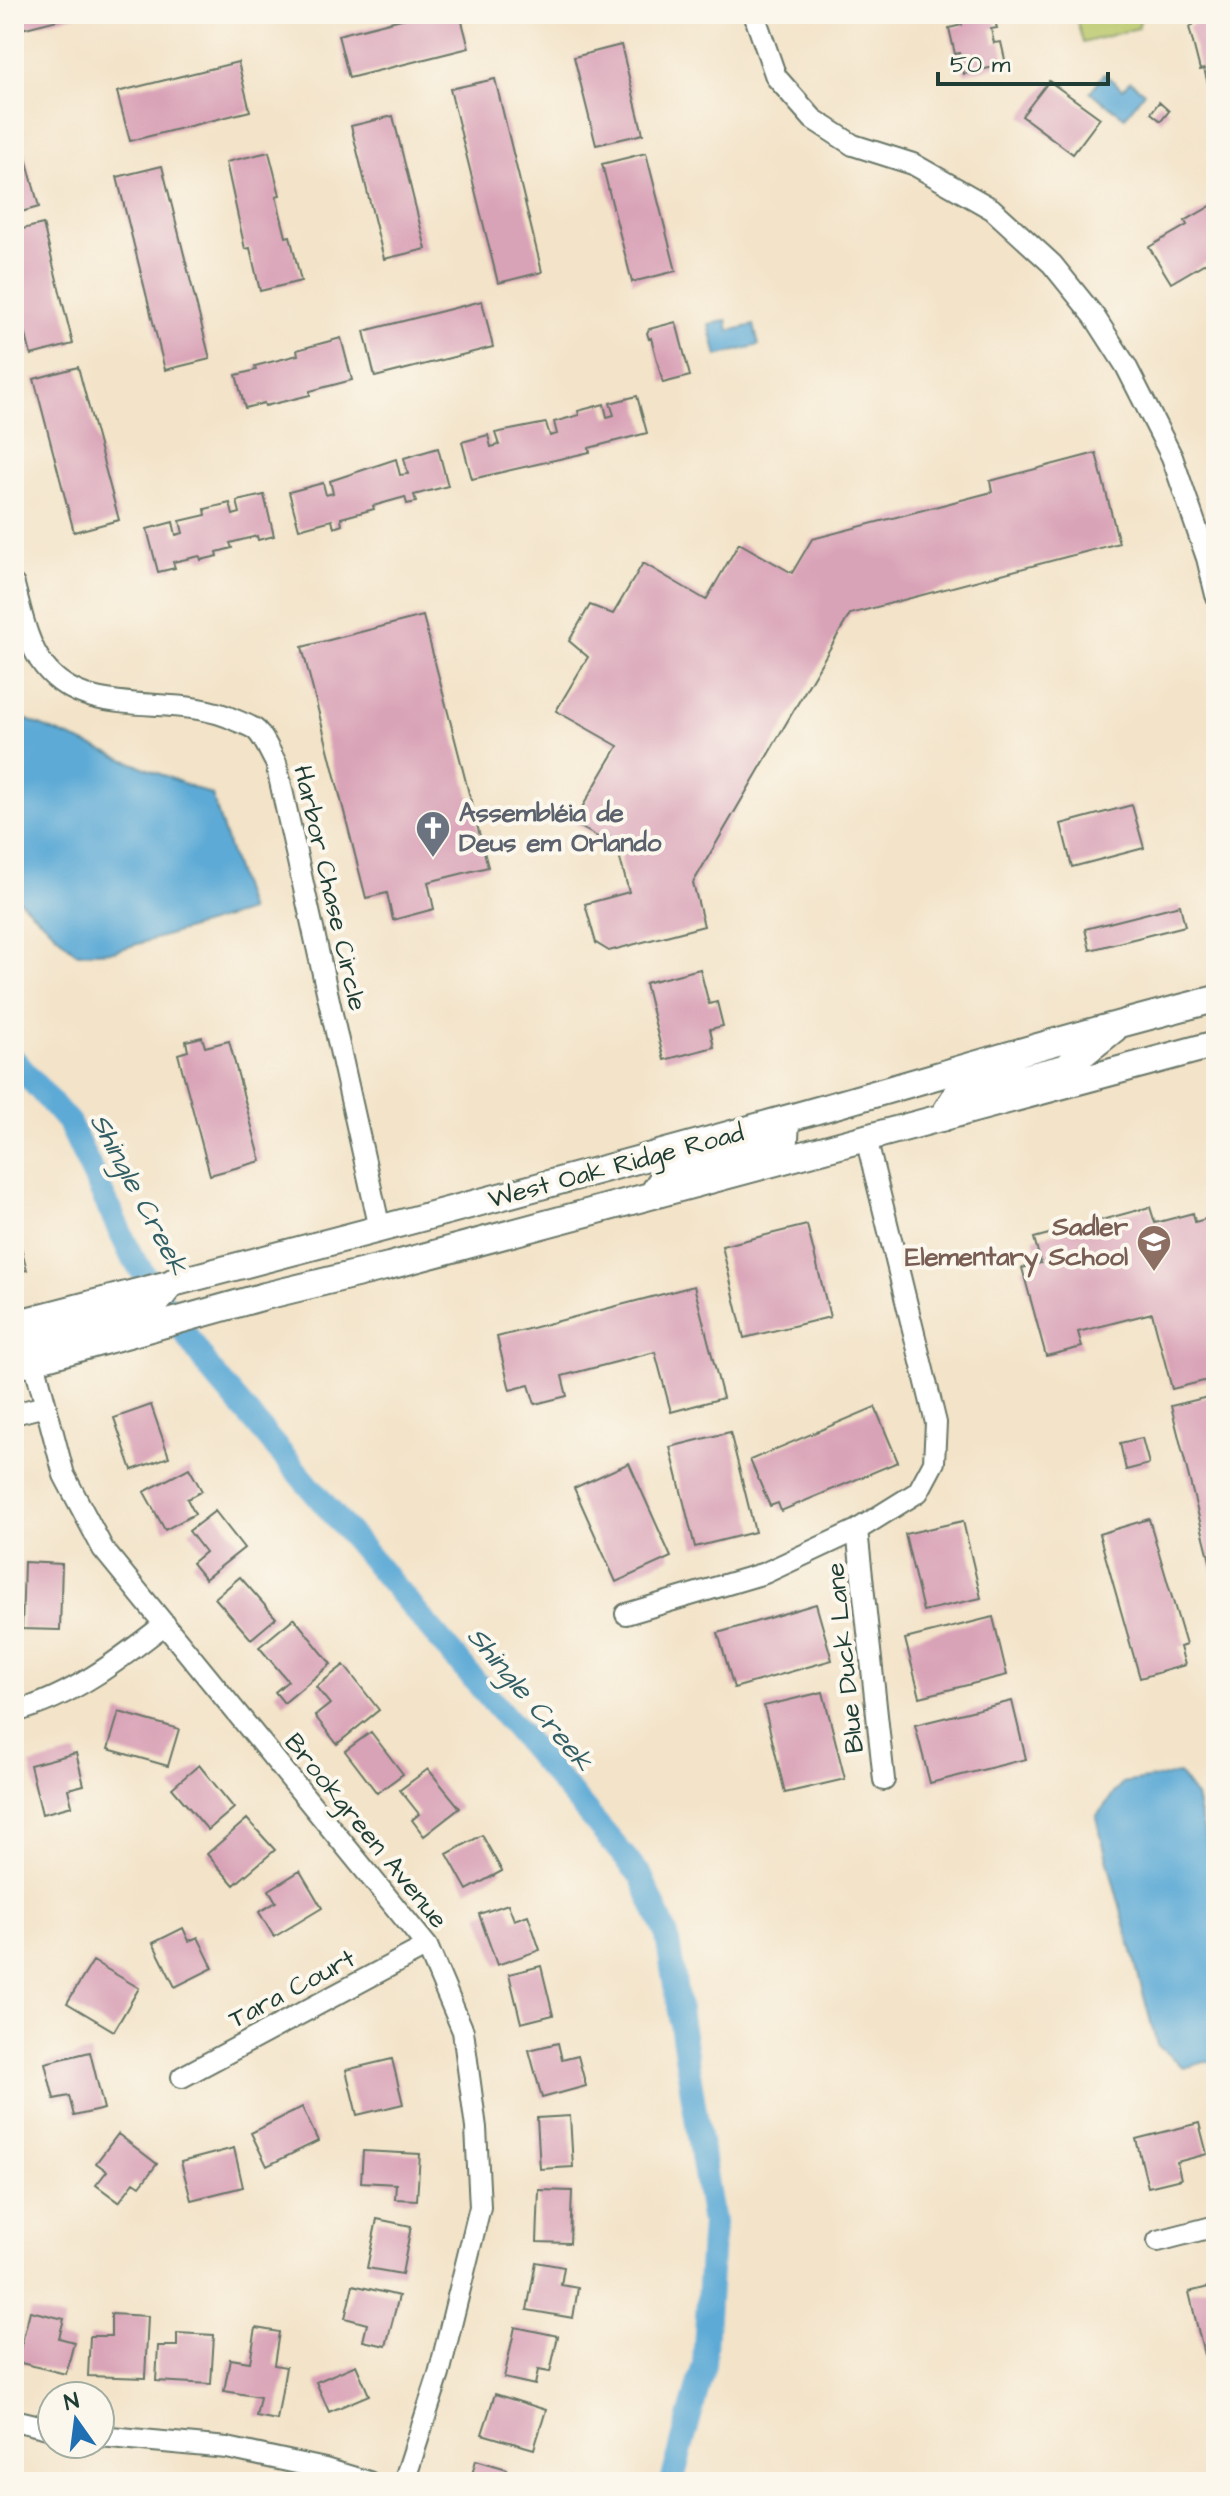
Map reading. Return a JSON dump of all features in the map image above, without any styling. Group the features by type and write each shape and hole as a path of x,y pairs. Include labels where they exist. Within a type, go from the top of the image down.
{"street":[{"path":"754,14 776,77 813,119 853,145 913,164 992,209 1052,264 1085,305 1126,366 1172,457 1207,558 1216,595"},
{"name":"Harbor Chase Circle","path":"14,585 25,627 44,666 73,691 124,705 173,704 216,711 256,730 276,763 380,1229"},
{"name":"West Oak Ridge Road","path":"14,1324 380,1229 786,1119 1017,1051 1216,999"},
{"path":"942,1118 957,1094 1065,1068 1123,1022"},
{"name":"West Oak Ridge Road","path":"24,1364 238,1303 389,1266 1216,1044"},
{"path":"652,1195 669,1169 785,1140 786,1119"},
{"path":"626,1614 765,1573 857,1530 918,1492 934,1462 936,1423 866,1138"},
{"path":"24,1364 34,1341 150,1307 173,1282"},
{"name":"Brookgreen Avenue","path":"24,1364 45,1406 64,1475 103,1549 427,1946 463,2031 476,2128 480,2207 439,2374 404,2482"},
{"path":"14,1414 45,1406"},
{"name":"Blue Duck Lane","path":"857,1530 884,1780"},
{"path":"14,1712 77,1688 165,1624"},
{"name":"Tara Court","path":"182,2077 427,1946"},
{"path":"1158,2241 1216,2226"},
{"path":"14,2420 36,2425"},
{"path":"116,2438 227,2448 369,2482"}],"green space":[{"path":"1075,14 1142,14 1138,28 1083,43"}],"water":[{"path":"1104,74 1123,89 1130,81 1144,92 1125,117 1090,92"},
{"path":"727,320 729,331 754,325 759,345 717,356 709,325"},
{"path":"20,717 212,795 249,911 114,951 76,953 14,895 14,718"},
{"path":"1179,1774 1196,1797 1216,1886 1216,2059 1184,2068 1157,2045 1096,1817 1122,1783"}],"building":[{"path":"14,14 77,14 77,15 14,31"},
{"path":"421,14 460,14 469,48 349,78 338,35"},
{"path":"563,14 585,14 585,15 565,20"},
{"path":"945,14 993,14 997,28 991,29 994,43 1001,42 1006,64 964,74 960,53 955,54 949,28 962,25 959,17 947,20"},
{"path":"1190,14 1216,14 1216,131 1210,112 1215,110 1189,27 1193,25"},
{"path":"621,45 643,134 596,145 574,57"},
{"path":"238,62 250,111 130,141 117,92"},
{"path":"495,79 542,272 498,283 450,89"},
{"path":"1049,81 1100,118 1073,154 1022,116"},
{"path":"1159,102 1169,111 1161,121 1151,113"},
{"path":"14,113 39,207 14,214"},
{"path":"393,116 426,249 384,259 351,126"},
{"path":"269,152 286,237 290,236 301,281 260,291 250,248 245,249 226,162"},
{"path":"646,153 676,271 632,282 602,164"},
{"path":"162,166 210,359 165,370 117,177"},
{"path":"1216,203 1216,252 1208,256 1210,260 1171,283 1149,247 1187,225 1185,221"},
{"path":"43,224 73,344 31,355 14,287 14,231"},
{"path":"482,301 493,347 375,377 364,331"},
{"path":"676,322 690,376 663,383 647,333 649,329"},
{"path":"341,338 352,380 310,391 310,395 245,408 236,375 256,370 255,366 298,355 297,350"},
{"path":"78,367 119,520 74,532 34,379"},
{"path":"637,396 647,433 589,448 590,452 472,479 462,442 488,435 491,447 499,445 495,433 546,423 550,436 557,434 554,422 604,404 607,417 614,415 610,403"},
{"path":"438,448 448,486 414,495 416,502 407,504 405,497 373,506 374,509 341,518 342,525 334,528 332,520 299,529 289,492 323,483 326,495 333,493 330,481 396,459 400,475 408,474 404,458"},
{"path":"1096,453 1119,543 850,614 693,883 704,926 609,951 596,943 585,904 629,892 620,859 624,852 573,823 618,746 556,711 588,657 569,641 590,605 613,614 643,563 706,600 739,543 792,573 812,539 992,492 990,481"},
{"path":"264,495 274,536 258,540 257,536 230,543 232,548 217,552 218,556 173,562 175,568 158,572 147,529 173,522 176,535 183,533 180,521 206,515 205,509 230,503 233,515 240,513 237,501"},
{"path":"423,616 488,867 428,882 434,909 393,920 387,893 366,898 302,647"},
{"path":"1132,805 1144,848 1072,867 1061,824"},
{"path":"1180,905 1185,926 1090,950 1085,929"},
{"path":"700,969 709,1004 717,1002 723,1026 710,1029 714,1047 664,1060 645,983"},
{"path":"202,1037 205,1047 229,1041 261,1161 210,1175 178,1054 188,1051 186,1041"},
{"path":"1150,1207 1155,1223 1193,1213 1195,1222 1216,1216 1216,1378 1172,1389 1152,1313 1078,1332 1082,1347 1046,1356 1022,1268 1041,1263 1034,1238"},
{"path":"14,1221 27,1270 14,1273"},
{"path":"807,1225 830,1317 744,1338 722,1246"},
{"path":"694,1286 723,1398 671,1412 655,1352 562,1376 567,1396 535,1404 529,1385 510,1390 497,1337"},
{"path":"1216,1395 1216,1581 1215,1581 1171,1406"},
{"path":"151,1405 169,1457 132,1470 114,1418"},
{"path":"875,1407 898,1462 781,1511 778,1503 770,1506 750,1460"},
{"path":"730,1432 755,1532 695,1547 670,1447"},
{"path":"1142,1438 1149,1464 1126,1470 1120,1443"},
{"path":"629,1463 671,1557 616,1582 574,1488"},
{"path":"189,1468 202,1491 187,1499 195,1514 165,1530 144,1492"},
{"path":"215,1511 244,1548 205,1579 192,1563 205,1552 189,1531"},
{"path":"1149,1519 1186,1645 1180,1647 1185,1665 1140,1678 1099,1534"},
{"path":"963,1521 981,1598 923,1611 905,1534"},
{"path":"24,1562 62,1564 60,1630 22,1629"},
{"path":"240,1577 276,1618 251,1639 215,1598"},
{"path":"816,1604 832,1660 734,1688 718,1633"},
{"path":"993,1617 1007,1675 920,1697 905,1639"},
{"path":"294,1618 331,1664 284,1703 275,1692 288,1681 259,1647"},
{"path":"344,1665 379,1710 337,1744 315,1716 330,1704 316,1687"},
{"path":"823,1692 845,1779 785,1793 764,1706"},
{"path":"1012,1701 1026,1759 930,1783 915,1725"},
{"path":"119,1712 179,1729 168,1766 108,1749"},
{"path":"371,1732 403,1774 377,1793 345,1751"},
{"path":"76,1753 84,1785 68,1789 72,1806 42,1814 30,1765"},
{"path":"199,1765 234,1808 208,1830 172,1788"},
{"path":"428,1769 460,1808 424,1836 412,1820 419,1814 400,1790"},
{"path":"247,1819 275,1850 234,1885 207,1854"},
{"path":"482,1835 502,1871 467,1890 447,1854"},
{"path":"300,1871 322,1908 274,1937 259,1912 276,1902 269,1890"},
{"path":"508,1904 514,1920 528,1915 540,1950 497,1965 479,1914"},
{"path":"183,1928 189,1941 198,1937 213,1968 175,1987 153,1943"},
{"path":"93,1961 139,1988 114,2031 67,2003"},
{"path":"541,1966 553,2015 521,2023 509,1974"},
{"path":"558,2043 562,2060 578,2056 586,2086 542,2098 529,2050"},
{"path":"90,2052 104,2109 74,2116 69,2096 54,2099 45,2063"},
{"path":"392,2059 403,2104 357,2115 346,2070"},
{"path":"302,2107 318,2141 267,2166 251,2133"},
{"path":"570,2116 573,2167 540,2169 537,2118"},
{"path":"1199,2123 1207,2154 1177,2162 1181,2179 1148,2187 1136,2139"},
{"path":"118,2134 157,2164 140,2186 134,2182 119,2202 96,2185 107,2171 96,2163"},
{"path":"234,2148 243,2187 191,2200 181,2162"},
{"path":"363,2151 420,2154 417,2200 395,2199 396,2184 361,2182"},
{"path":"539,2190 572,2191 570,2243 537,2242"},
{"path":"377,2219 411,2226 402,2274 367,2268"},
{"path":"536,2262 564,2267 561,2285 578,2288 573,2318 527,2310"},
{"path":"353,2285 399,2296 386,2346 363,2341 367,2324 345,2318"},
{"path":"1216,2285 1216,2352 1204,2355 1189,2292"},
{"path":"30,2311 64,2319 59,2338 74,2342 66,2374 17,2362"},
{"path":"111,2314 148,2316 145,2378 88,2376 90,2336 111,2336"},
{"path":"515,2327 558,2336 550,2372 538,2370 535,2385 504,2378"},
{"path":"256,2328 279,2332 274,2365 286,2367 277,2420 256,2416 260,2397 224,2391 230,2359 250,2362"},
{"path":"177,2333 214,2335 211,2384 156,2381 158,2346 177,2346"},
{"path":"356,2365 369,2395 329,2412 316,2382"},
{"path":"1216,2369 1216,2401 1215,2401 1207,2371"},
{"path":"495,2394 546,2410 534,2449 482,2434"},
{"path":"476,2460 507,2469 503,2482 470,2482"}],"waterway":[{"name":"Shingle Creek","path":"14,1060 69,1123 132,1257 212,1372 641,1876 667,1936 713,2223 704,2364 672,2482"}],"place":[{"name":"Assembléia de Deus em Orlando","path":"433,859"},
{"name":"Sadler Elementary School","path":"1154,1273"}]}
